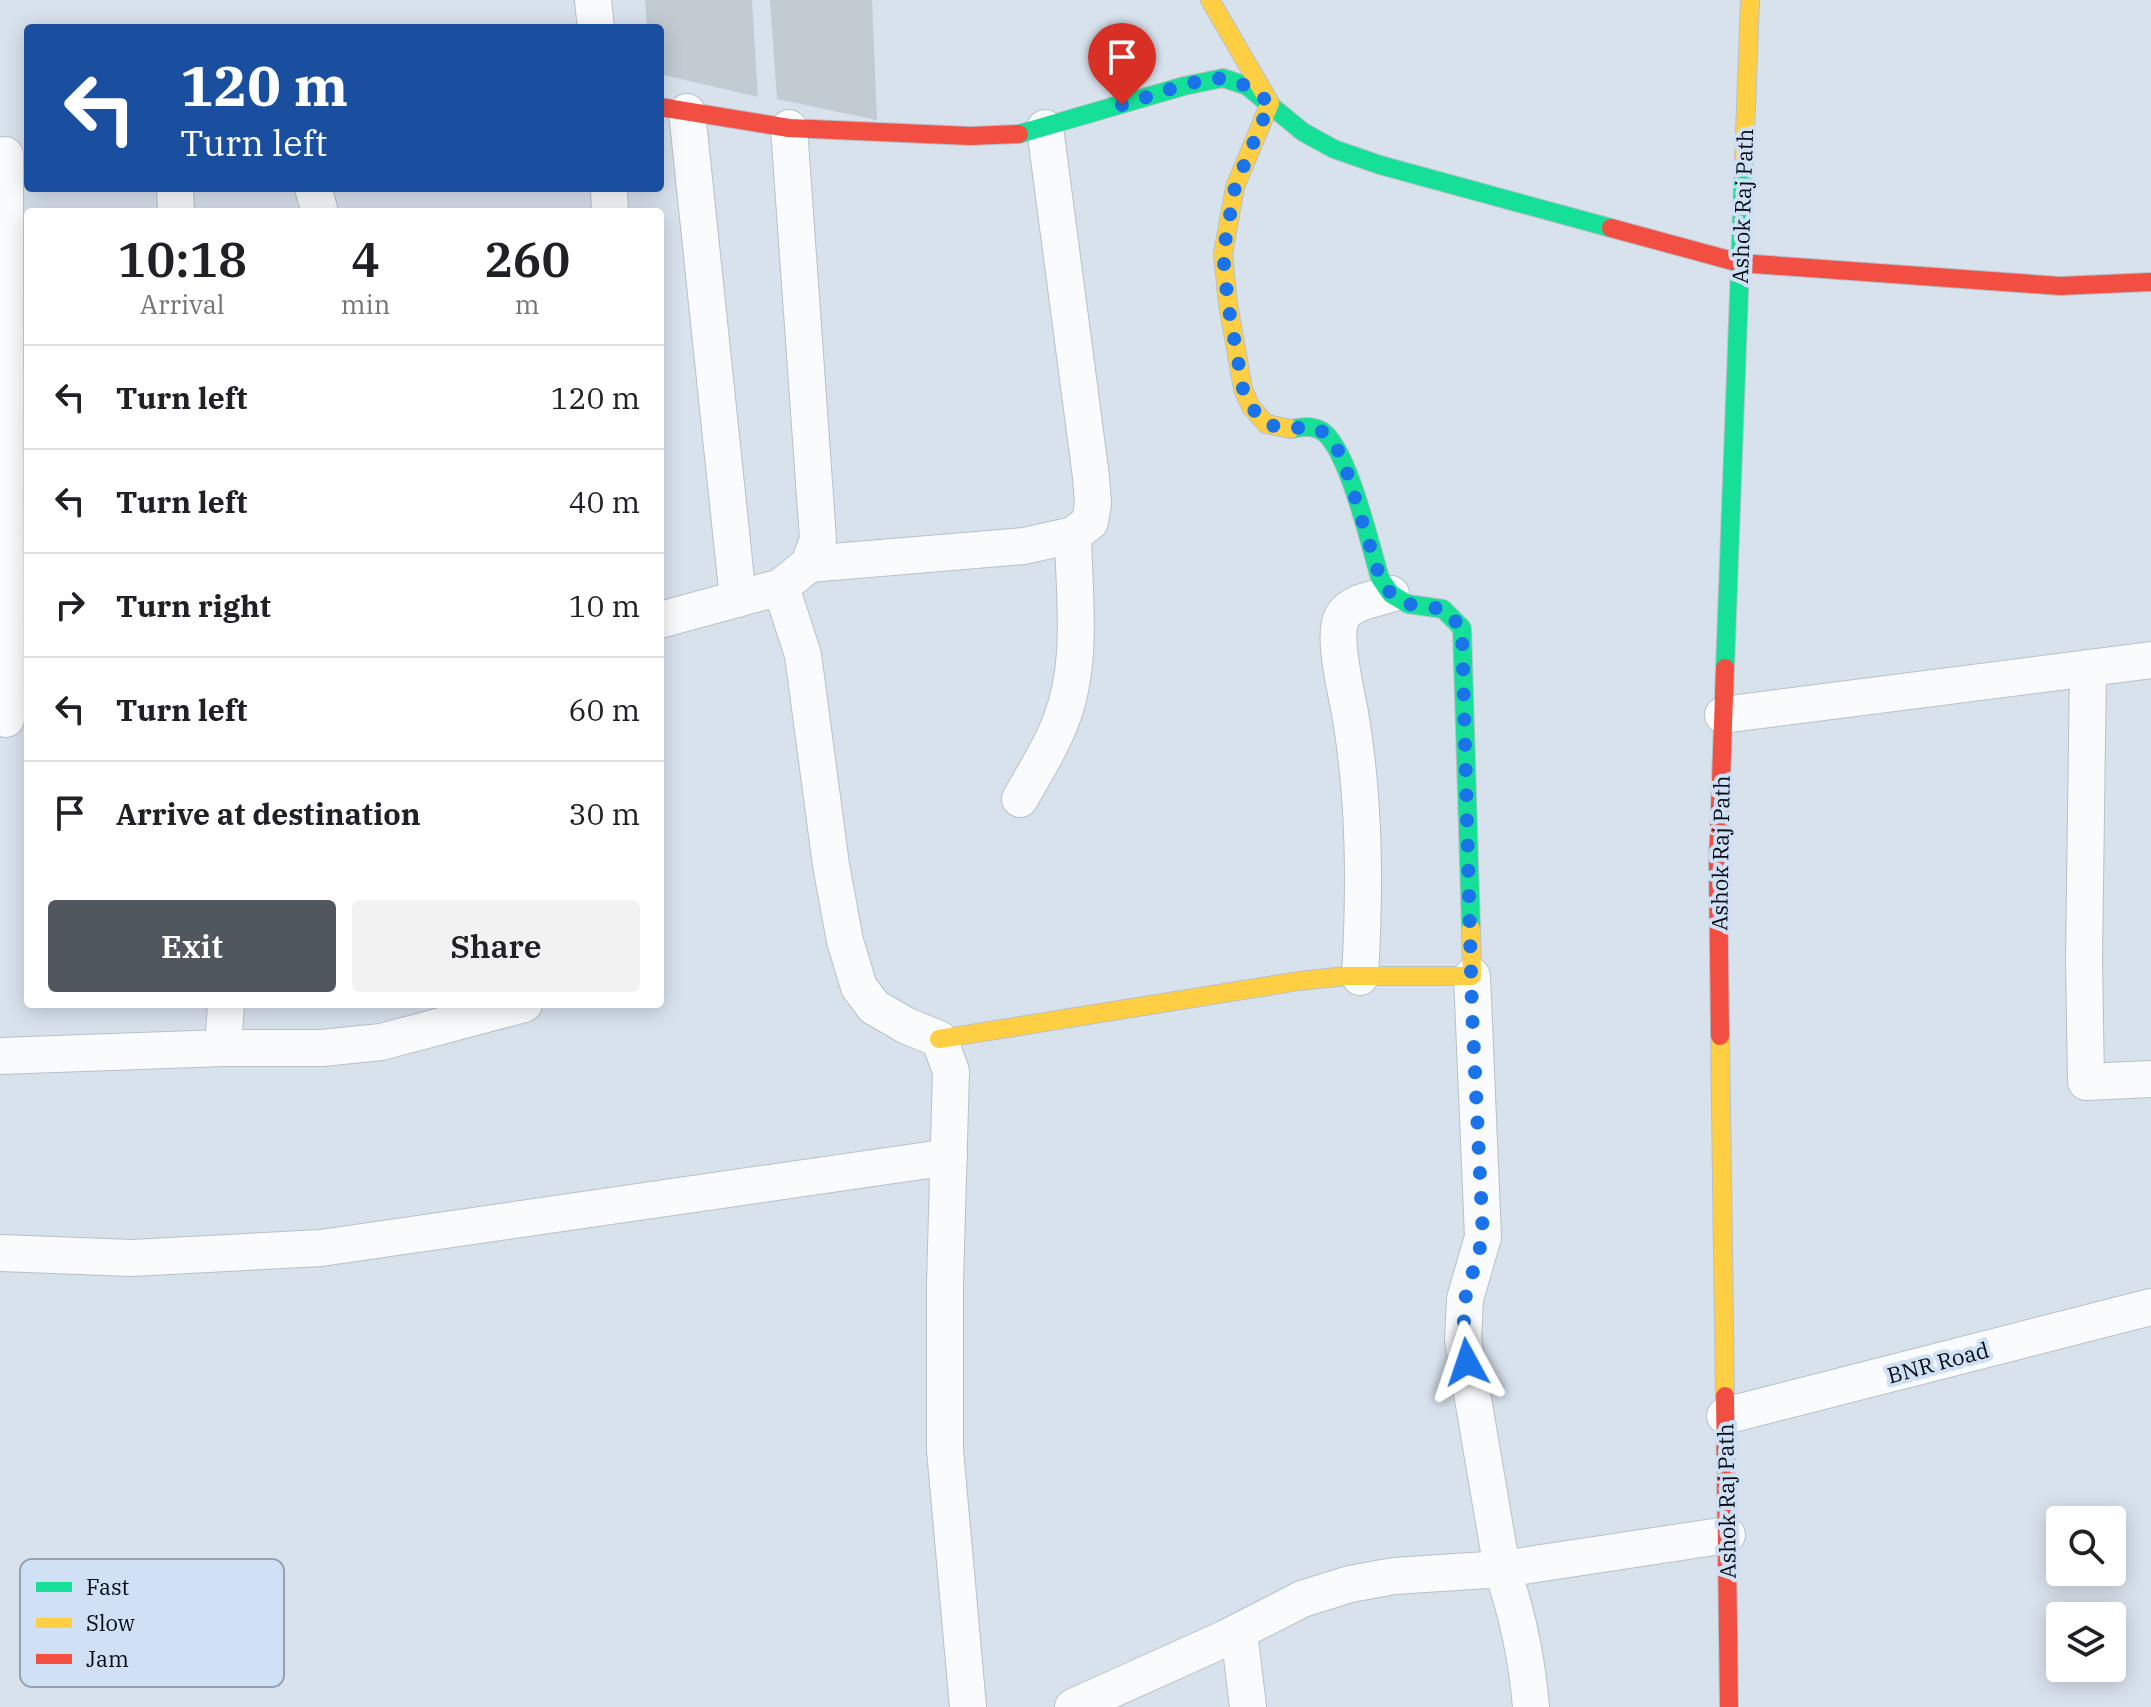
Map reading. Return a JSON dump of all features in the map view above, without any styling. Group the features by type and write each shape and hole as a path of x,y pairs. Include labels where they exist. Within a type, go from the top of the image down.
{"street":[{"path":"593,0 596,24"},
{"path":"1210,0 1270,103"},
{"name":"Ashok Raj Path","path":"1729,1707 1718,864 1750,0"},
{"path":"738,599 674,109 789,128 1012,135 1184,86 1223,78 1247,86 1303,132 1345,153 1740,263 2060,286 2151,282"},
{"path":"1270,103 1235,187 1223,254 1229,316 1243,389 1251,407 1266,424 1288,429 1311,426 1325,433 1342,456 1380,578 1391,594 1408,604 1443,609 1462,628 1483,1237 1465,1299 1463,1340 1502,1569 1524,1645 1531,1707"},
{"path":"664,619 781,587 809,564 818,539 789,128"},
{"path":"809,564 1024,546 1073,535 1090,522 1093,503 1045,128"},
{"path":"11,154 17,394 11,718"},
{"path":"1020,799 1060,725 1070,693 1076,629 1073,535"},
{"path":"781,587 803,655 831,865 845,941 859,987 874,1007 907,1026 939,1039 1299,981 1472,976"},
{"path":"1360,977 1365,889 1359,775 1338,647 1342,617 1353,606 1391,594"},
{"path":"1723,715 2151,660"},
{"path":"2088,668 2084,959 2086,1082 2151,1079"},
{"path":"223,1048 226,1008"},
{"path":"0,1056 223,1048 294,1050 381,1042 509,1008"},
{"path":"939,1039 951,1071 945,1283 945,1450 968,1707"},
{"path":"0,1253 132,1258 321,1248 949,1157"},
{"name":"BNR Road","path":"1725,1416 2151,1307"},
{"path":"1073,1707 1239,1632 1302,1599 1350,1584 1394,1576 1502,1569 1727,1535"},
{"path":"1239,1632 1248,1707"}],"building":[{"path":"645,0 752,0 758,97 664,75 664,24 647,24"},
{"path":"770,0 872,0 877,120 777,99"}],"traffic: fast":[{"path":"1019,134 1184,86 1223,78 1247,86 1303,132 1334,149 1380,165 1611,228"},
{"path":"1725,668 1744,160"},
{"path":"1291,429 1314,428 1332,441 1357,498 1380,578 1391,594 1408,604 1443,609 1462,628 1471,929"}],"traffic: slow":[{"path":"1210,0 1270,103 1235,187 1223,254 1243,389 1251,407 1266,424 1291,429"},
{"path":"1744,160 1750,0"},
{"path":"939,1039 1299,981 1346,976 1472,976 1471,929"},
{"path":"1720,1036 1725,1396"}],"traffic: jam":[{"path":"664,108 789,128 970,136 1019,134"},
{"path":"1611,228 1740,263 2060,286 2151,282"},
{"path":"1720,1036 1718,864 1725,668"},
{"path":"1725,1396 1729,1707"}],"route":[{"path":"1122,105 1223,78 1247,86 1270,103 1235,187 1223,254 1235,353 1243,389 1251,407 1266,424 1288,429 1311,426 1325,433 1342,456 1380,578 1391,594 1408,604 1443,609 1462,628 1472,1010 1483,1237 1465,1299 1463,1340 1467,1362"}]}
